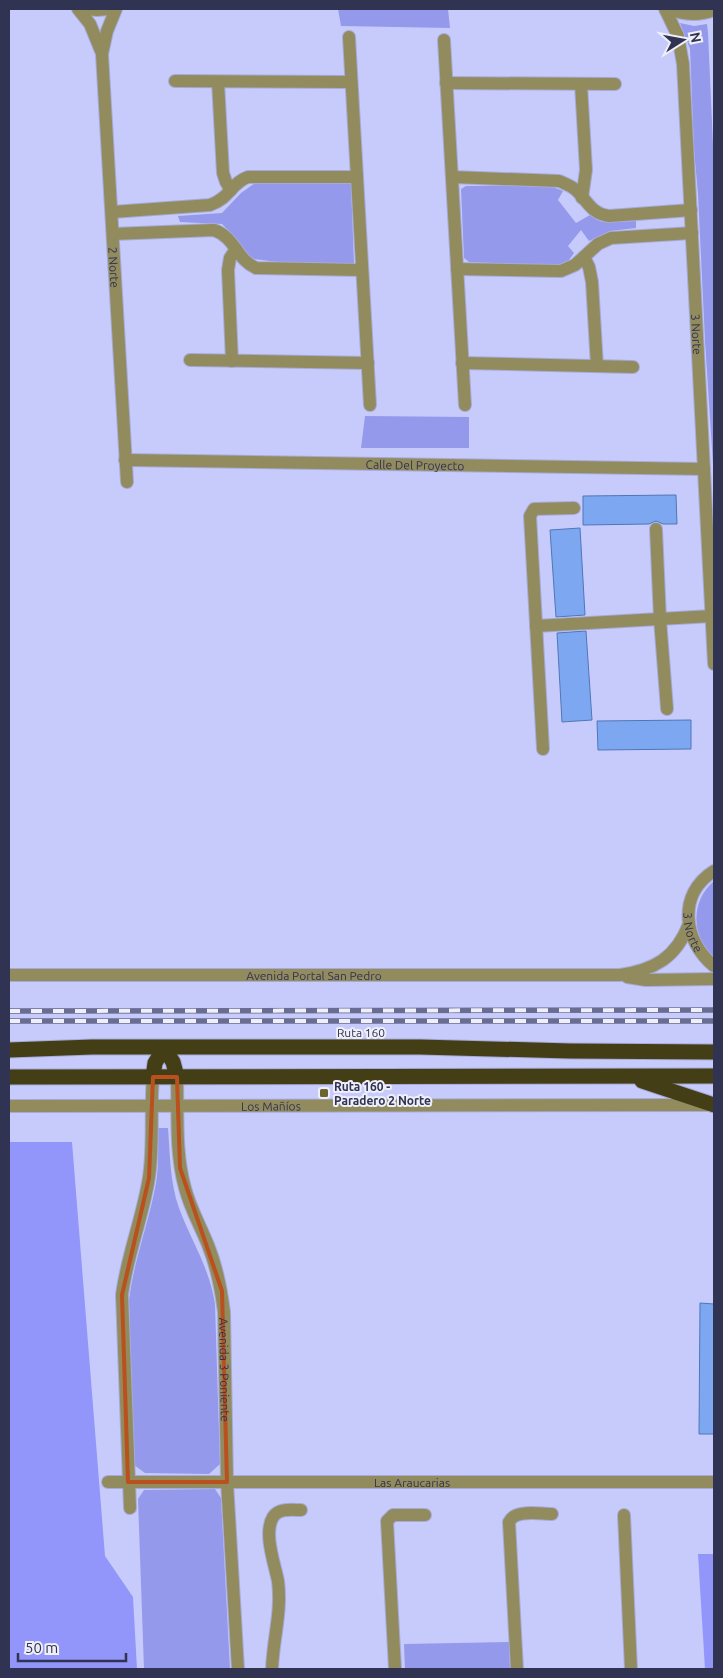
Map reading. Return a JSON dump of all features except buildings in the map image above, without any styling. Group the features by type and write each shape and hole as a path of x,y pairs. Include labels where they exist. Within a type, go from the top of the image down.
{"highway":[{"name":"Ruta 160","path":"9,1050 420,1047 570,1052 714,1052"},
{"path":"152,1077 156,1063 164,1048 173,1062 177,1077"},
{"path":"629,1076 714,1105"},
{"path":"9,1077 714,1076"}],"street":[{"name":"2 Norte","path":"78,9 95,34 102,54 127,482"},
{"path":"86,9 109,9"},
{"name":"2 Norte","path":"102,54 107,31 116,9"},
{"name":"3 Norte","path":"665,9 674,25 682,50 714,664"},
{"path":"669,9 690,14 700,14 714,10"},
{"path":"349,38 370,405"},
{"path":"444,40 465,405"},
{"path":"176,81 351,82"},
{"path":"218,82 223,174 231,190"},
{"path":"446,83 614,84"},
{"path":"581,84 586,170 582,198"},
{"path":"112,212 210,205 221,200 239,181 248,177 357,178"},
{"path":"452,177 552,180 572,188 595,212 609,216 690,210"},
{"path":"113,234 208,229 220,232 230,240 245,262 256,268 362,270"},
{"path":"457,269 561,271 571,268 598,244 611,238 692,233"},
{"path":"232,361 228,270 230,258 236,249"},
{"path":"584,257 589,267 592,282 597,366"},
{"path":"190,360 368,363"},
{"path":"462,363 633,367"},
{"name":"Calle Del Proyecto","path":"125,460 704,469"},
{"path":"543,749 530,514 537,509 574,508"},
{"path":"656,529 667,709"},
{"path":"536,626 712,616"},
{"name":"3 Norte","path":"714,871 703,880 696,890 689,912 689,924 697,948 714,966"},
{"name":"Avenida Portal San Pedro","path":"620,976 646,969 665,959 679,945 689,924"},
{"name":"Avenida Portal San Pedro","path":"9,976 620,976 646,980 714,979"},
{"path":"130,1508 122,1296 127,1264 149,1178 152,1077"},
{"name":"Avenida 3 Poniente","path":"177,1077 178,1150 184,1186 212,1256 222,1291 227,1482 238,1669"},
{"name":"Los Mañíos","path":"9,1106 714,1105"},
{"name":"Las Araucarias","path":"108,1482 714,1482"},
{"path":"272,1669 280,1603 278,1579 270,1542 271,1520 276,1514 285,1510 301,1510"},
{"path":"517,1669 509,1522 515,1515 552,1514"},
{"path":"395,1669 387,1521 393,1515 425,1515"},
{"path":"624,1515 631,1669"}],"highlighted area":[{"path":"153,1077 177,1077 180,1168 222,1291 227,1482 128,1482 122,1295 149,1178"}],"shaded area":[{"path":"338,9 448,9 450,28 341,26"},
{"path":"680,23 694,26 707,24 708,33 714,167 714,480 694,150 690,49"},
{"path":"255,183 351,183 354,264 302,265 254,259 241,252 236,238 222,224 180,222 178,216 222,213 241,193"},
{"path":"548,185 563,191 558,200 576,223 590,215 602,222 636,221 636,228 610,231 589,241 581,230 568,246 574,253 567,263 561,266 469,262 464,258 461,189 466,186"},
{"path":"365,416 469,417 469,448 361,448"},
{"path":"714,881 714,957 701,940 696,919 701,898"},
{"path":"158,1128 168,1128 171,1168 176,1198 209,1278 215,1304 220,1464 209,1474 145,1473 134,1465 129,1300 134,1270 156,1183"},
{"path":"9,1142 72,1142 105,1556 133,1597 137,1669 9,1669"},
{"path":"215,1489 221,1498 230,1669 144,1669 138,1499 144,1490"},
{"path":"698,1554 714,1554 714,1669 705,1669"},
{"path":"509,1642 510,1669 405,1669 404,1644"}],"railway":[{"path":"9,1011 714,1010"},
{"path":"9,1021 714,1021"}],"place":[{"name":"Ruta 160 - Paradero 2 Norte","path":"324,1093"}]}
